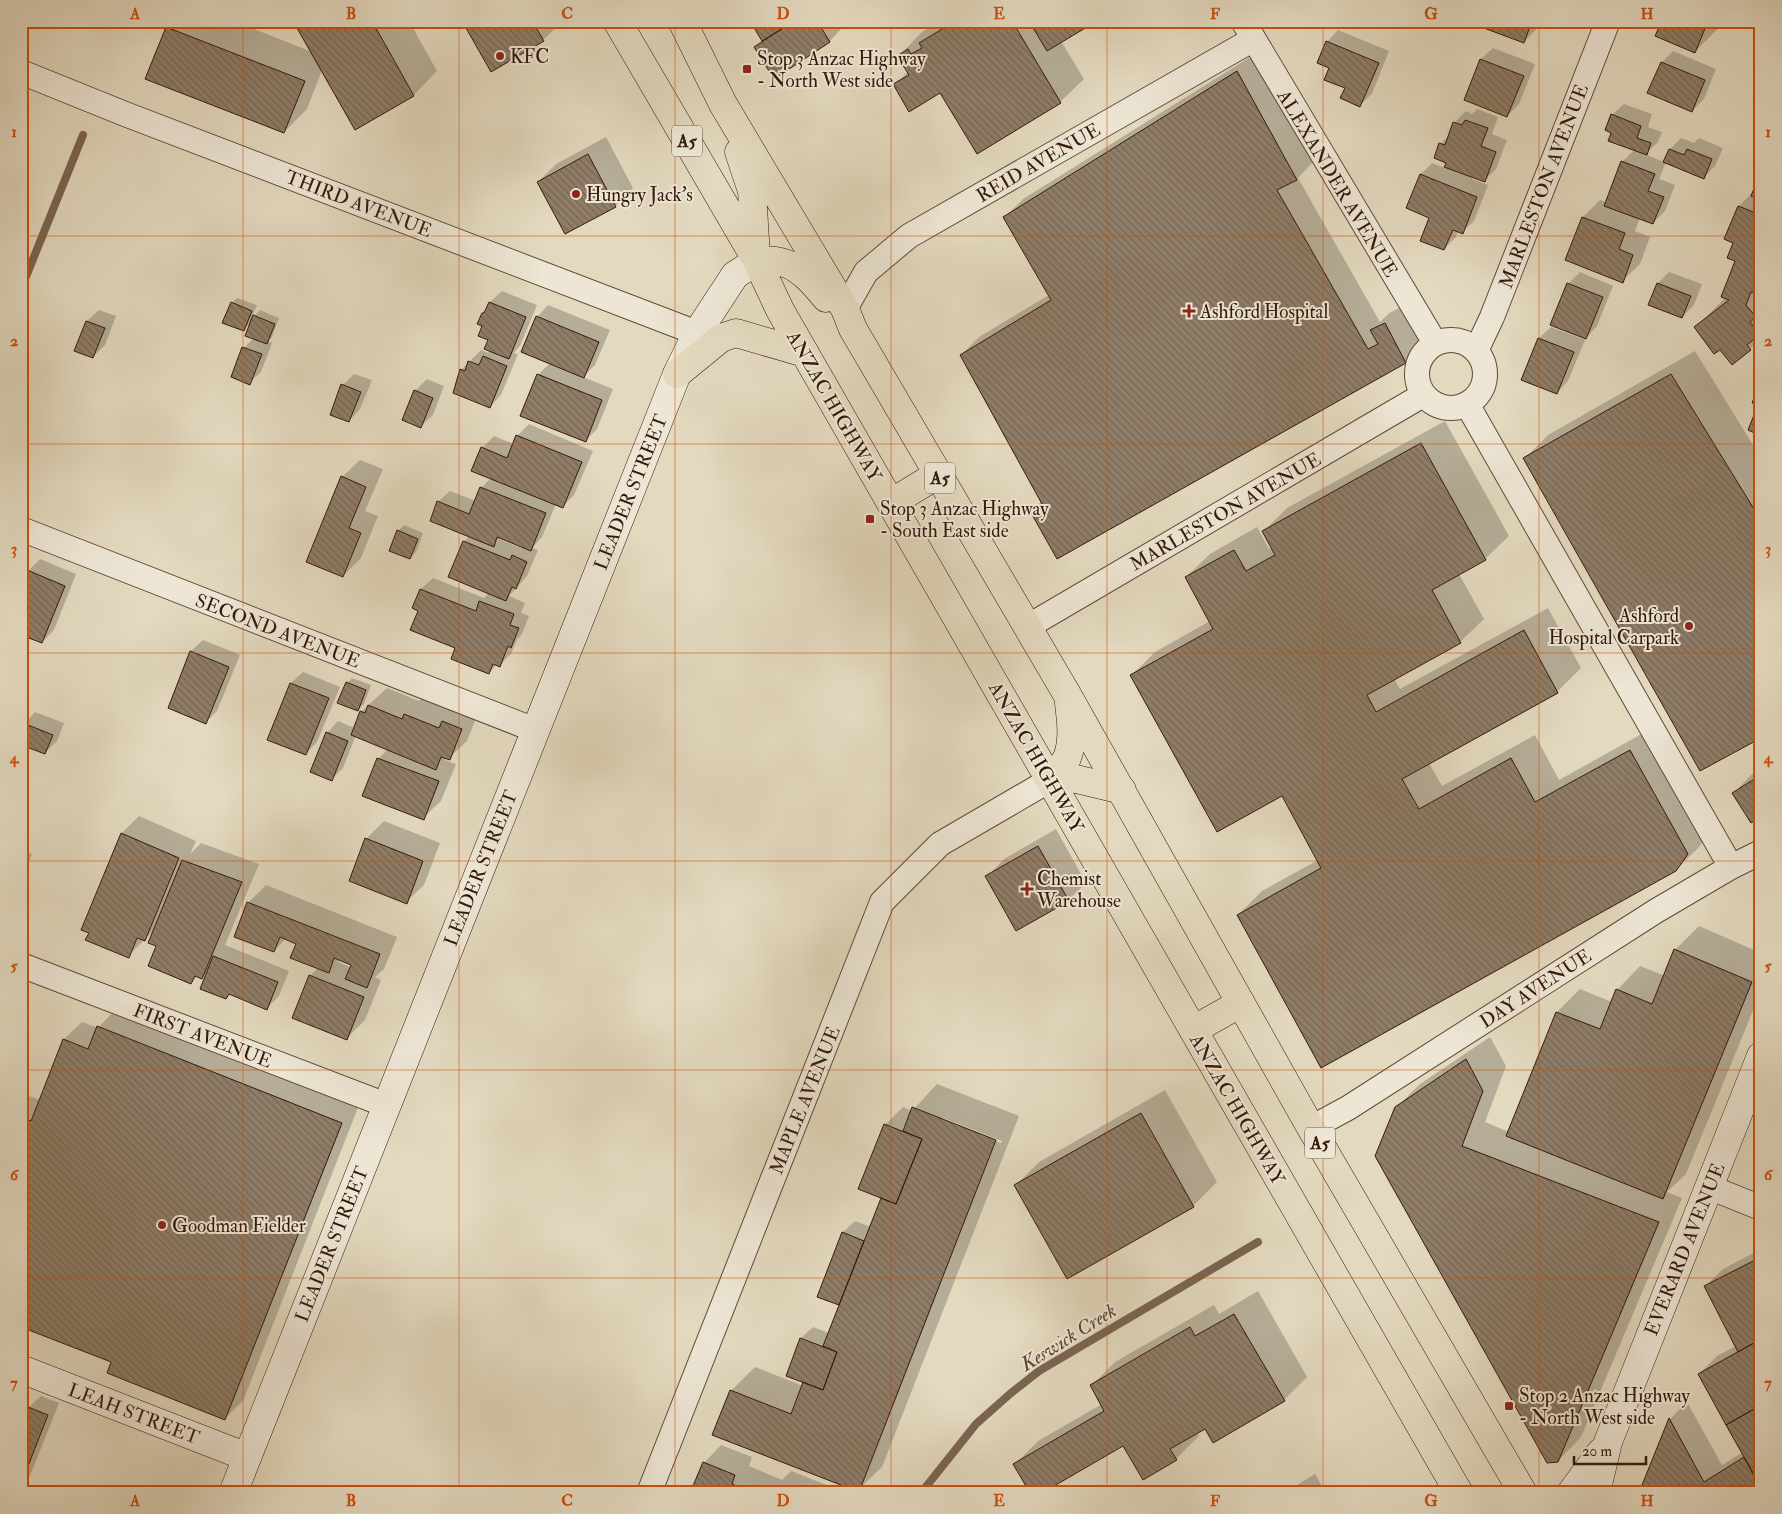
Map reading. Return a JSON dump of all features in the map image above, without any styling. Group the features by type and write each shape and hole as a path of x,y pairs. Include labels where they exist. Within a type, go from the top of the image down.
{"highway":[{"name":"ANZAC HIGHWAY","path":"617,21 757,261 780,310 1459,1493"},
{"name":"A5","path":"682,21 723,104 1068,696 1311,1128 1523,1493"},
{"path":"723,104 752,191 757,261 778,261 806,274 849,319"},
{"path":"677,374 721,338 736,333 805,352"},
{"path":"891,503 937,474"},
{"path":"1050,780 1066,759 1069,748 1072,729 1068,696"},
{"path":"1050,780 1072,778 1122,790"},
{"path":"1193,1030 1241,1004"}],"main road":[{"name":"LEADER STREET","path":"233,1493 677,374 697,333 735,275 757,261"},
{"name":"EVERARD AVENUE","path":"1596,1493 1608,1442 1761,1056"},
{"name":"LEAH STREET","path":"21,1370 247,1457"},
{"name":"EVERARD AVENUE","path":"1571,1493 1608,1442"}],"street":[{"name":"MARLESTON AVENUE","path":"1476,350 1492,317 1608,21"},
{"name":"REID AVENUE","path":"849,319 866,272 909,236 1248,31"},
{"name":"ALEXANDER AVENUE","path":"1248,31 1435,344"},
{"name":"THIRD AVENUE","path":"21,72 135,118 697,333"},
{"path":"1449,340 1467,344 1476,350 1481,357 1485,368 1485,379 1480,392 1467,404 1448,408 1432,403 1424,395 1418,384 1417,373 1424,353 1435,344 1449,340"},
{"name":"MARLESTON AVENUE","path":"1027,627 1424,395"},
{"path":"1467,404 1731,867"},
{"name":"SECOND AVENUE","path":"21,529 535,730"},
{"name":"MAPLE AVENUE","path":"649,1493 882,902 940,844 1050,780"},
{"name":"DAY AVENUE","path":"1311,1128 1348,1108 1656,911 1731,867 1761,852"},
{"name":"FIRST AVENUE","path":"21,965 386,1105"},
{"path":"1709,1188 1761,1208"}],"building":[{"path":"293,21 372,21 414,96 355,130"},
{"name":"KFC","path":"462,21 532,21 544,41 491,72"},
{"path":"750,21 780,21 783,28 762,41"},
{"path":"794,21 817,21 830,42 774,79 754,47"},
{"path":"951,21 1012,21 1061,103 977,154 940,93 909,112 893,84 909,75 897,56 908,49 911,54 922,48 919,43 952,23"},
{"path":"1029,21 1097,21 1047,51"},
{"path":"1465,21 1532,21 1524,43"},
{"path":"1662,21 1708,21 1695,53 1655,36"},
{"path":"166,27 305,81 284,133 145,79"},
{"path":"1326,41 1379,63 1360,107 1340,98 1345,88 1324,80 1329,68 1317,63"},
{"path":"1480,59 1524,76 1507,117 1464,100"},
{"path":"1661,62 1705,80 1692,112 1647,93"},
{"name":"Ashford Hospital","path":"1237,71 1297,180 1277,190 1368,349 1378,344 1370,330 1385,323 1406,363 1057,559 1030,511 1042,504 960,355 1051,300 1003,217"},
{"path":"1611,114 1641,126 1637,138 1651,143 1647,155 1608,141 1611,133 1605,130"},
{"path":"1465,120 1488,128 1481,146 1496,152 1485,182 1444,167 1446,163 1434,158 1439,143 1445,145 1453,122 1462,125"},
{"path":"1669,149 1684,155 1687,149 1712,159 1704,179 1663,162"},
{"name":"Hungry Jack's","path":"588,154 616,207 565,234 537,182"},
{"path":"1621,161 1655,174 1648,191 1664,197 1653,224 1604,206"},
{"path":"1420,174 1477,197 1463,234 1453,230 1444,250 1420,241 1429,218 1406,208"},
{"path":"1761,174 1761,200 1751,196"},
{"path":"1738,206 1761,215 1761,296 1751,292 1746,305 1756,317 1750,322 1760,334 1747,345 1751,350 1732,365 1720,350 1714,354 1694,327 1729,300 1721,297 1735,261 1727,258 1733,243 1724,239"},
{"path":"1582,217 1625,233 1619,249 1633,255 1623,283 1565,260"},
{"path":"1567,283 1603,297 1586,339 1550,325"},
{"path":"1657,283 1691,296 1682,318 1648,305"},
{"path":"231,302 252,311 244,331 222,323"},
{"path":"489,302 526,317 509,359 484,349 488,340 478,336 482,326 477,324"},
{"path":"253,315 275,324 267,344 245,336"},
{"path":"536,316 599,342 584,378 521,352"},
{"path":"86,321 105,328 93,358 74,351"},
{"path":"1538,338 1574,352 1557,394 1521,380"},
{"path":"242,347 262,354 250,385 231,377"},
{"path":"483,356 507,366 490,408 453,393 460,369 465,371 468,361 479,365"},
{"path":"537,374 602,400 586,442 520,416"},
{"name":"Ashford Hospital Carpark","path":"1671,374 1757,514 1761,512 1761,738 1700,771 1523,458"},
{"path":"1761,380 1761,406 1752,403"},
{"path":"341,384 361,392 349,422 330,415"},
{"path":"414,390 433,398 421,428 402,420"},
{"path":"1758,405 1761,406 1761,436 1748,430"},
{"path":"516,435 582,462 563,508 471,471 481,447 507,458"},
{"path":"1421,443 1486,560 1432,590 1461,643 1367,695 1376,712 1524,630 1558,693 1402,779 1419,809 1511,758 1535,802 1630,750 1688,854 1676,871 1321,1068 1237,915 1321,868 1282,796 1217,832 1130,675 1213,629 1185,577 1234,550 1246,571 1275,555 1262,531"},
{"path":"341,476 366,487 349,528 361,533 343,577 306,562"},
{"path":"480,487 546,513 531,551 497,537 494,547 430,521 437,501 469,514"},
{"path":"397,530 418,539 410,559 389,551"},
{"path":"463,541 510,560 512,555 527,562 516,589 512,587 506,601 448,577"},
{"path":"27,570 65,586 42,643 21,635 21,584"},
{"path":"420,589 476,611 479,601 514,614 510,625 519,628 511,648 508,646 500,667 493,664 489,674 451,659 455,648 410,630 418,611 412,608"},
{"path":"190,651 229,667 206,724 168,708"},
{"path":"346,682 366,690 358,711 337,703"},
{"path":"290,683 329,698 306,755 267,740"},
{"path":"368,705 402,719 404,714 439,728 442,721 462,729 450,760 441,757 436,770 351,735 360,711 365,713"},
{"path":"23,723 53,735 45,754 21,745"},
{"path":"326,732 348,741 332,781 310,772"},
{"path":"377,758 439,781 424,820 362,796"},
{"path":"1761,775 1761,817 1751,823 1732,793"},
{"path":"121,833 179,858 145,941 137,938 129,958 85,940 89,933 81,930"},
{"path":"365,838 423,861 407,904 349,881"},
{"name":"Chemist Warehouse","path":"1038,846 1069,901 1016,931 985,876"},
{"path":"182,860 242,882 202,979 195,976 191,984 148,966 156,946 148,943"},
{"path":"247,902 380,954 367,988 345,979 351,965 334,958 329,973 290,958 296,944 280,937 274,952 234,937"},
{"path":"1674,949 1752,982 1663,1199 1506,1136 1556,1012 1600,1029 1616,989 1652,1004"},
{"path":"213,956 278,982 267,1010 229,994 226,999 200,989"},
{"path":"309,975 364,997 347,1040 292,1018"},
{"name":"Goodman Fielder","path":"97,1026 342,1123 225,1420 107,1373 111,1362 21,1327 21,1117 31,1121 63,1039 88,1049"},
{"path":"1466,1059 1483,1091 1462,1146 1659,1222 1558,1462 1547,1463 1375,1156 1395,1107"},
{"path":"912,1107 996,1140 859,1492 712,1435 730,1390 791,1414 803,1382 823,1390 837,1352 823,1346 881,1198 896,1204 922,1139 903,1131"},
{"path":"1141,1113 1194,1207 1067,1279 1014,1185"},
{"path":"884,1124 922,1139 896,1204 858,1189"},
{"path":"842,1232 864,1241 839,1305 817,1297"},
{"path":"1761,1257 1761,1339 1738,1352 1704,1286"},
{"path":"1234,1314 1285,1401 1213,1443 1205,1429 1170,1449 1177,1460 1143,1480 1123,1446 1042,1493 1030,1493 1013,1464 1104,1411 1090,1385 1190,1327 1195,1336"},
{"path":"800,1338 837,1352 823,1390 786,1376"},
{"path":"1761,1339 1761,1405 1726,1425 1698,1374"},
{"path":"1761,1405 1761,1478 1757,1480 1726,1425"},
{"path":"28,1407 48,1415 21,1484 21,1424"},
{"path":"1669,1418 1704,1482 1744,1457 1761,1489 1754,1493 1645,1493 1640,1490"},
{"path":"703,1462 735,1475 732,1484 752,1493 690,1493"},
{"path":"772,1488 785,1493 770,1493"}],"waterway":[{"path":"21,289 83,135"},
{"name":"Keswick Creek","path":"921,1493 976,1424 1039,1371 1258,1242"}],"place":[{"name":"KFC","path":"500,56"},
{"name":"Stop 3 Anzac Highway - North West side","path":"747,69"},
{"name":"Hungry Jack's","path":"576,194"},
{"name":"Ashford Hospital","path":"1189,311"},
{"name":"Stop 3 Anzac Highway - South East side","path":"870,519"},
{"name":"Ashford Hospital Carpark","path":"1689,626"},
{"name":"Chemist Warehouse","path":"1027,889"},
{"name":"Goodman Fielder","path":"162,1225"},
{"name":"Stop 2 Anzac Highway - North West side","path":"1509,1406"}]}
